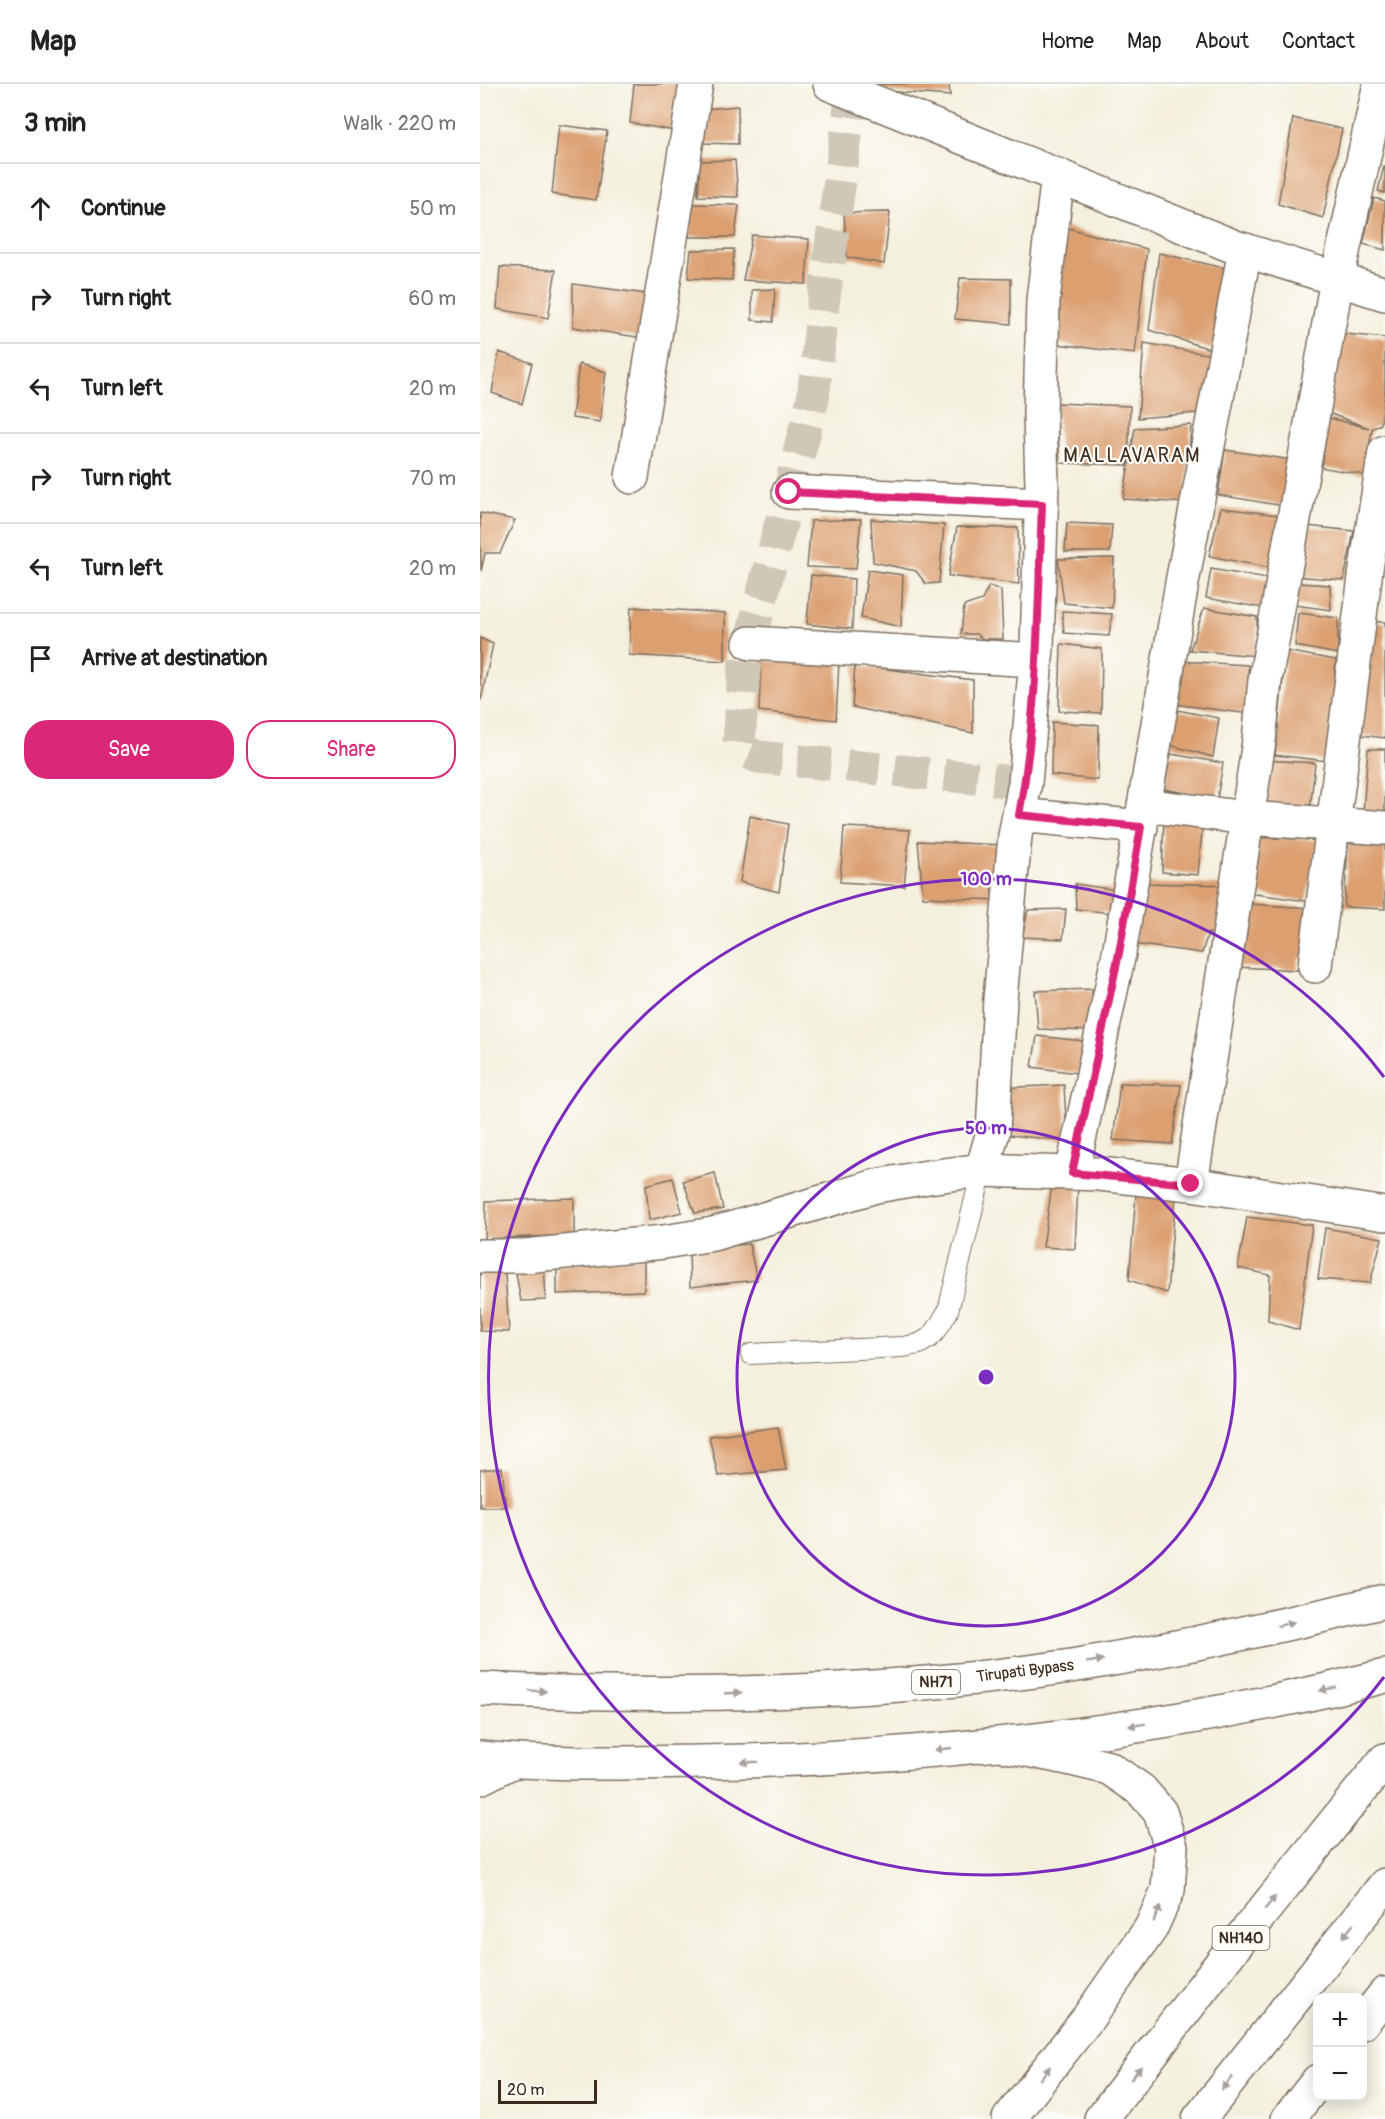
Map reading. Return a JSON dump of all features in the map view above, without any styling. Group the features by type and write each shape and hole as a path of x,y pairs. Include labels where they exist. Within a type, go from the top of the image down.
{"main road":[{"path":"633,477 696,84"},
{"path":"830,84 1245,249 1385,294"},
{"path":"1191,1184 1259,741 1265,681 1337,279 1380,84"},
{"path":"981,1170 993,1132 1000,999 1019,815 1025,783 1036,660 1042,504 1040,414 1043,300 1058,175"},
{"path":"1072,1173 1119,953 1182,583 1245,249"},
{"path":"1315,966 1366,569 1385,452"},
{"path":"789,492 1042,504"},
{"path":"750,643 1036,660"},
{"path":"1019,815 1247,818 1385,828"},
{"path":"480,1257 525,1256 664,1242 713,1234 876,1186 981,1170 1072,1173 1191,1184 1385,1215"},
{"name":"Tirupati Bypass","path":"480,1689 592,1694 705,1694 925,1683 1070,1666 1215,1640 1385,1601"},
{"path":"480,1758 513,1761 658,1763 787,1761 926,1751 1093,1732 1236,1709 1385,1676"},
{"path":"994,1743 1109,1768 1141,1790 1160,1812 1171,1847 1168,1890 1151,1928 1088,2018 1009,2119"},
{"name":"NH140","path":"1101,2119 1230,1952 1385,1760"},
{"path":"480,1778 513,1761"},
{"path":"1199,2119 1385,1885"},
{"path":"1367,2017 1385,1994"},
{"path":"1288,2119 1313,2086"}],"lane":[{"path":"751,1354 903,1347 919,1344 929,1338 944,1319 951,1301 981,1170"}],"building":[{"path":"634,84 679,84 681,132 630,123"},
{"path":"870,84 949,84 950,96 870,90"},
{"path":"738,106 738,144 700,143 704,109"},
{"path":"1293,118 1342,129 1323,218 1278,204"},
{"path":"559,125 607,131 596,200 552,194"},
{"path":"735,160 738,197 698,196 700,161"},
{"path":"1385,166 1385,193 1378,191"},
{"path":"1374,198 1385,201 1385,250 1363,244"},
{"path":"692,204 739,205 735,237 689,237"},
{"path":"890,212 884,264 847,257 844,213"},
{"path":"1064,227 1147,249 1135,354 1058,344"},
{"path":"752,235 809,239 806,284 743,280"},
{"path":"734,249 732,280 688,278 691,250"},
{"path":"1159,253 1233,270 1220,352 1149,330"},
{"path":"500,267 556,270 548,318 497,309"},
{"path":"960,278 1011,279 1011,324 955,319"},
{"path":"573,284 646,294 643,338 573,327"},
{"path":"775,289 773,322 752,320 752,290"},
{"path":"1336,333 1385,338 1385,394 1381,424 1372,429 1365,475 1308,465 1321,416 1369,428 1320,410"},
{"path":"1144,343 1212,355 1209,412 1138,418"},
{"path":"499,352 532,363 522,404 492,393"},
{"path":"579,364 606,372 600,422 572,418"},
{"path":"1056,403 1130,406 1128,465 1060,463"},
{"path":"1191,425 1186,503 1123,499 1135,428"},
{"path":"1225,450 1292,460 1284,506 1218,495"},
{"path":"1221,508 1287,516 1276,569 1209,556"},
{"path":"480,513 515,520 500,553 485,553 481,571"},
{"path":"861,519 856,569 807,567 811,521"},
{"path":"871,519 944,525 939,583 926,584 916,571 873,562"},
{"path":"1067,523 1112,525 1110,552 1065,552"},
{"path":"1297,525 1354,531 1344,580 1292,576"},
{"path":"957,527 1018,528 1019,584 948,576"},
{"path":"1114,558 1112,608 1064,603 1058,559"},
{"path":"1211,569 1273,580 1263,608 1206,598"},
{"path":"868,570 903,575 901,627 861,618"},
{"path":"811,575 854,579 852,629 807,624"},
{"path":"1298,583 1330,585 1331,610 1295,605"},
{"path":"989,586 1001,590 1003,639 983,639 976,634 961,634 964,606 982,600"},
{"path":"631,607 725,613 725,661 629,655"},
{"path":"1204,608 1257,617 1257,656 1190,650"},
{"path":"1062,611 1112,614 1109,636 1064,633"},
{"path":"1298,613 1338,618 1338,654 1295,646"},
{"path":"1375,622 1385,622 1385,738 1361,735"},
{"path":"480,638 493,644 481,700 480,700"},
{"path":"1061,644 1102,649 1101,713 1059,711"},
{"path":"1286,651 1336,660 1328,761 1275,755"},
{"path":"761,661 839,661 836,720 759,711"},
{"path":"1179,661 1248,665 1250,714 1174,704"},
{"path":"855,665 973,680 973,733 852,707"},
{"path":"1177,710 1219,718 1213,757 1170,745"},
{"path":"1052,722 1099,725 1098,780 1051,775"},
{"path":"1368,749 1385,749 1385,813 1363,812"},
{"path":"1171,754 1223,763 1217,799 1164,789"},
{"path":"1265,760 1315,763 1310,811 1260,809"},
{"path":"750,816 788,824 779,892 740,882"},
{"path":"1164,818 1203,821 1198,875 1162,872"},
{"path":"844,827 910,830 904,886 840,882"},
{"path":"1250,837 1319,840 1306,901 1248,893"},
{"path":"918,841 1002,845 999,900 923,897"},
{"path":"1348,843 1385,844 1385,909 1344,907"},
{"path":"1138,883 1233,885 1223,937 1208,933 1202,953 1133,944"},
{"path":"1075,884 1118,890 1111,913 1076,909"},
{"path":"1249,904 1312,908 1308,959 1299,959 1298,970 1236,967"},
{"path":"1066,909 1063,939 1022,937 1028,910"},
{"path":"1092,989 1092,1031 1038,1029 1035,991"},
{"path":"1037,1036 1092,1042 1092,1075 1032,1067"},
{"path":"1120,1083 1181,1085 1172,1144 1113,1140"},
{"path":"1064,1085 1067,1141 1000,1134 1000,1088"},
{"path":"715,1173 723,1209 695,1213 683,1181"},
{"path":"673,1178 682,1212 649,1220 646,1185"},
{"path":"1053,1178 1078,1183 1075,1249 1043,1247"},
{"path":"1136,1194 1176,1196 1167,1293 1129,1280"},
{"path":"574,1198 574,1235 485,1239 486,1201"},
{"path":"1247,1217 1312,1225 1299,1330 1268,1321 1270,1275 1238,1268"},
{"path":"1325,1228 1382,1238 1370,1283 1318,1279"},
{"path":"749,1244 757,1280 690,1287 689,1250"},
{"path":"644,1257 644,1291 557,1294 557,1265"},
{"path":"504,1259 509,1332 480,1331 480,1262"},
{"path":"514,1263 544,1263 546,1300 521,1301"},
{"path":"778,1427 786,1470 718,1476 709,1436"},
{"path":"502,1468 506,1507 480,1507 480,1470"}],"tunnel":[{"path":"853,84 823,305 813,399 747,654 739,743 744,751 758,757 1025,783"}],"district":[{"name":"MALLAVARAM","path":"1132,455"}],"route":[{"path":"789,492 1042,504 1037,648 1025,783 1019,815 1141,827 1119,953 1072,1173 1191,1184"}]}
